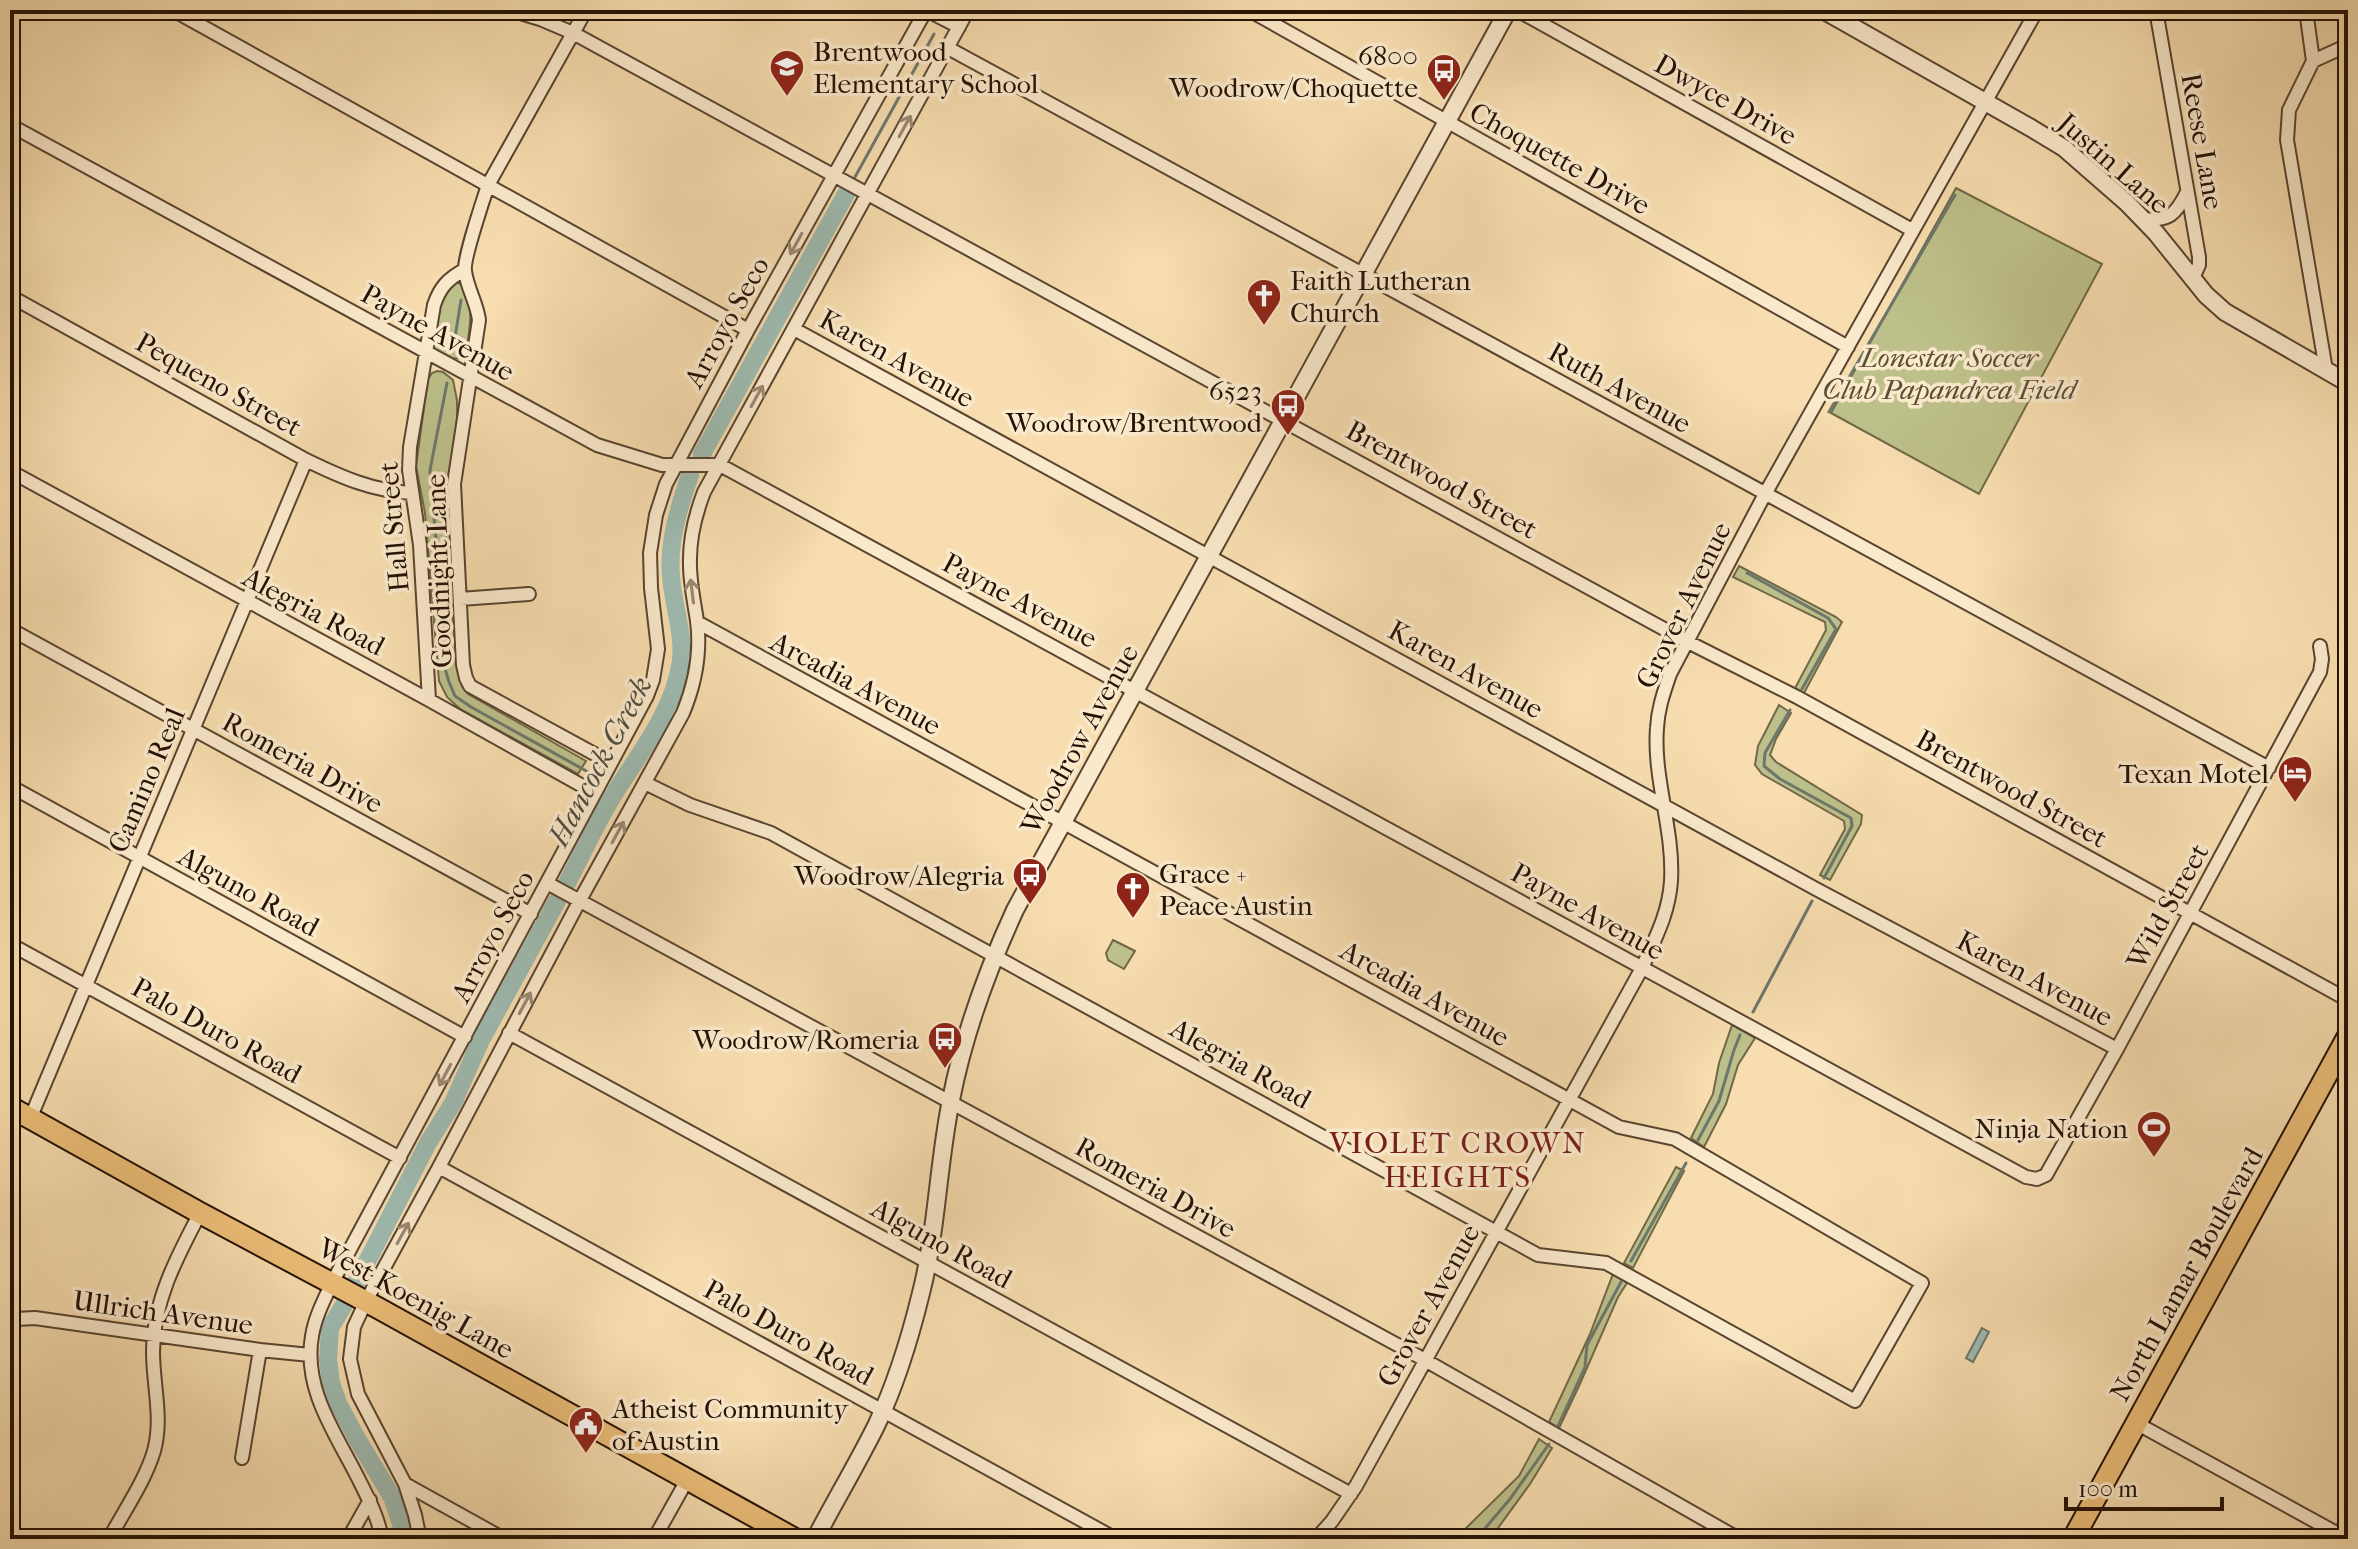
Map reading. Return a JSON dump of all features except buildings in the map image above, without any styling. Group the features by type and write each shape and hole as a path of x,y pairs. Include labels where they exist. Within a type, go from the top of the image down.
{"main road":[{"name":"North Lamar Boulevard","path":"2073,1539 2348,1036"},
{"name":"West Koenig Lane","path":"10,1107 795,1539"}],"street":[{"path":"173,10 748,330"},
{"name":"Brentwood Street","path":"510,10 573,33 2348,1000"},
{"path":"464,270 488,185 586,10"},
{"name":"Arroyo Seco","path":"382,1539 370,1500 314,1389 310,1355 316,1320 332,1283 647,696 657,665 658,638 650,553 661,499 677,464 926,10 959,27"},
{"path":"420,1539 405,1484 358,1394 352,1375 354,1327 580,900 683,713 691,691 697,656 697,622 690,571 691,541 699,504 968,10"},
{"name":"Choquette Drive","path":"1249,10 1848,347"},
{"name":"Woodrow Avenue","path":"815,1539 883,1410 911,1333 928,1262 950,1102 968,1027 994,955 1015,910 1508,10"},
{"name":"Dwyce Drive","path":"1517,10 1912,230"},
{"name":"Justin Lane","path":"1823,10 2064,148 2143,219 2206,295 2225,312 2348,383"},
{"name":"Grover Avenue","path":"1316,1539 1351,1494 1659,932 1668,905 1671,880 1656,730 1660,704 1670,674 1765,494 2037,10"},
{"name":"Reese Lane","path":"2156,10 2199,257 2193,278"},
{"path":"2306,10 2313,61 2289,110 2287,140 2326,370"},
{"path":"2313,61 2348,45"},
{"name":"Ruth Avenue","path":"948,48 2269,768"},
{"name":"Payne Avenue","path":"10,125 597,445 662,465 720,465 2026,1177 2037,1179"},
{"path":"2143,219 2170,216 2178,211 2187,192"},
{"name":"Hall Street","path":"429,700 420,545 409,470 410,447 434,305 440,289 464,270"},
{"name":"Goodnight Lane","path":"464,270 479,320 454,484 463,665 470,686 480,693 611,763"},
{"name":"Pequeno Street","path":"10,296 306,460 356,483 387,492 412,493"},
{"name":"Karen Avenue","path":"794,329 1816,889 2117,1049"},
{"name":"Camino Real","path":"30,1119 306,460"},
{"name":"Alegria Road","path":"10,471 595,793"},
{"path":"460,599 529,594"},
{"name":"Arcadia Avenue","path":"697,622 1619,1127 1675,1139 1922,1283 1855,1401"},
{"name":"Romeria Drive","path":"10,629 531,914"},
{"name":"Wild Street","path":"2037,1179 2046,1175 2117,1049 2320,672 2320,646"},
{"name":"Alegria Road","path":"645,783 690,805 771,833 1538,1255 1606,1263 1855,1401"},
{"name":"Alguno Road","path":"10,786 465,1037"},
{"name":"Romeria Drive","path":"547,883 1426,1360 1739,1539"},
{"name":"Palo Duro Road","path":"10,944 400,1158"},
{"name":"Alguno Road","path":"509,1033 1351,1494"},
{"name":"Palo Duro Road","path":"439,1167 1116,1539"},
{"path":"109,1539 154,1453 159,1427 153,1373 153,1334 166,1281 200,1213"},
{"name":"Ullrich Avenue","path":"10,1318 35,1318 310,1355"},
{"path":"242,1458 260,1350"},
{"path":"2136,1423 2339,1537 2348,1516"},
{"path":"654,1539 687,1480"},
{"path":"405,1484 504,1539"},
{"path":"348,1539 370,1500"}],"green space":[{"name":"Lonestar Soccer Club Papandrea Field","path":"1956,188 2102,264 1979,494 1831,413"},
{"path":"455,282 461,284 465,292 470,317 466,352 464,357 455,359 432,348 440,305"},
{"path":"437,371 453,380 457,400 444,511 456,654 462,686 468,694 586,761 578,774 460,709 447,697 439,681 425,513 416,466 428,379"},
{"path":"1739,566 1842,622 1803,695 1794,690 1826,630 1825,622 1733,577"},
{"path":"1779,705 1791,713 1770,755 1776,762 1862,815 1861,824 1830,880 1820,875 1845,829 1844,821 1762,774 1755,765 1758,746"},
{"path":"1113,940 1135,951 1124,969 1108,960 1106,953"},
{"path":"1732,1025 1755,1038 1738,1065 1726,1104 1704,1147 1691,1138 1713,1094 1719,1063"},
{"path":"1676,1167 1684,1171 1633,1268 1624,1263"},
{"path":"1613,1274 1627,1283 1559,1428 1549,1422 1590,1334"},
{"path":"1539,1439 1552,1448 1490,1539 1455,1539 1519,1476"}],"water":[{"path":"1982,1328 1989,1332 1973,1362 1966,1358"}],"waterway":[{"name":"Hancock Creek","path":"855,177 934,34"},
{"name":"Hancock Creek","path":"702,454 846,194"},
{"path":"1829,412 1955,195"},
{"path":"453,350 461,300"},
{"path":"447,383 430,470 444,630 444,665 449,682 455,696 471,707 590,773"},
{"name":"Hancock Creek","path":"567,883 609,802 664,713 677,679 682,650 671,576 671,550 678,512 690,475"},
{"path":"1747,573 1828,618 1836,629 1802,689"},
{"path":"1790,710 1765,753 1764,766 1780,779 1851,818 1852,826 1824,878"},
{"name":"Hancock Creek","path":"609,790 614,794"},
{"name":"Hancock Creek","path":"356,1283 428,1143 453,1103 480,1042 557,901"},
{"path":"1753,1012 1812,901"},
{"path":"1698,1140 1719,1101 1740,1035"},
{"path":"1631,1261 1686,1163"},
{"path":"1558,1426 1585,1367 1587,1345 1621,1282"},
{"name":"Hancock Creek","path":"344,1305 330,1328 328,1360 331,1383 356,1437 392,1497 406,1539"},
{"path":"1476,1539 1510,1499 1549,1444"}],"place":[{"name":"Brentwood Elementary School","path":"787,98"},
{"name":"6800 Woodrow/Choquette","path":"1444,102"},
{"name":"Faith Lutheran Church","path":"1264,327"},
{"name":"6523 Woodrow/Brentwood","path":"1288,437"},
{"name":"Texan Motel","path":"2295,804"},
{"name":"Woodrow/Alegria","path":"1030,906"},
{"name":"Grace + Peace Austin","path":"1133,920"},
{"name":"Woodrow/Romeria","path":"945,1070"},
{"name":"Ninja Nation","path":"2154,1159"},
{"name":"Atheist Community of Austin","path":"586,1455"}],"district":[{"name":"VIOLET CROWN HEIGHTS","path":"1458,1160"}]}
